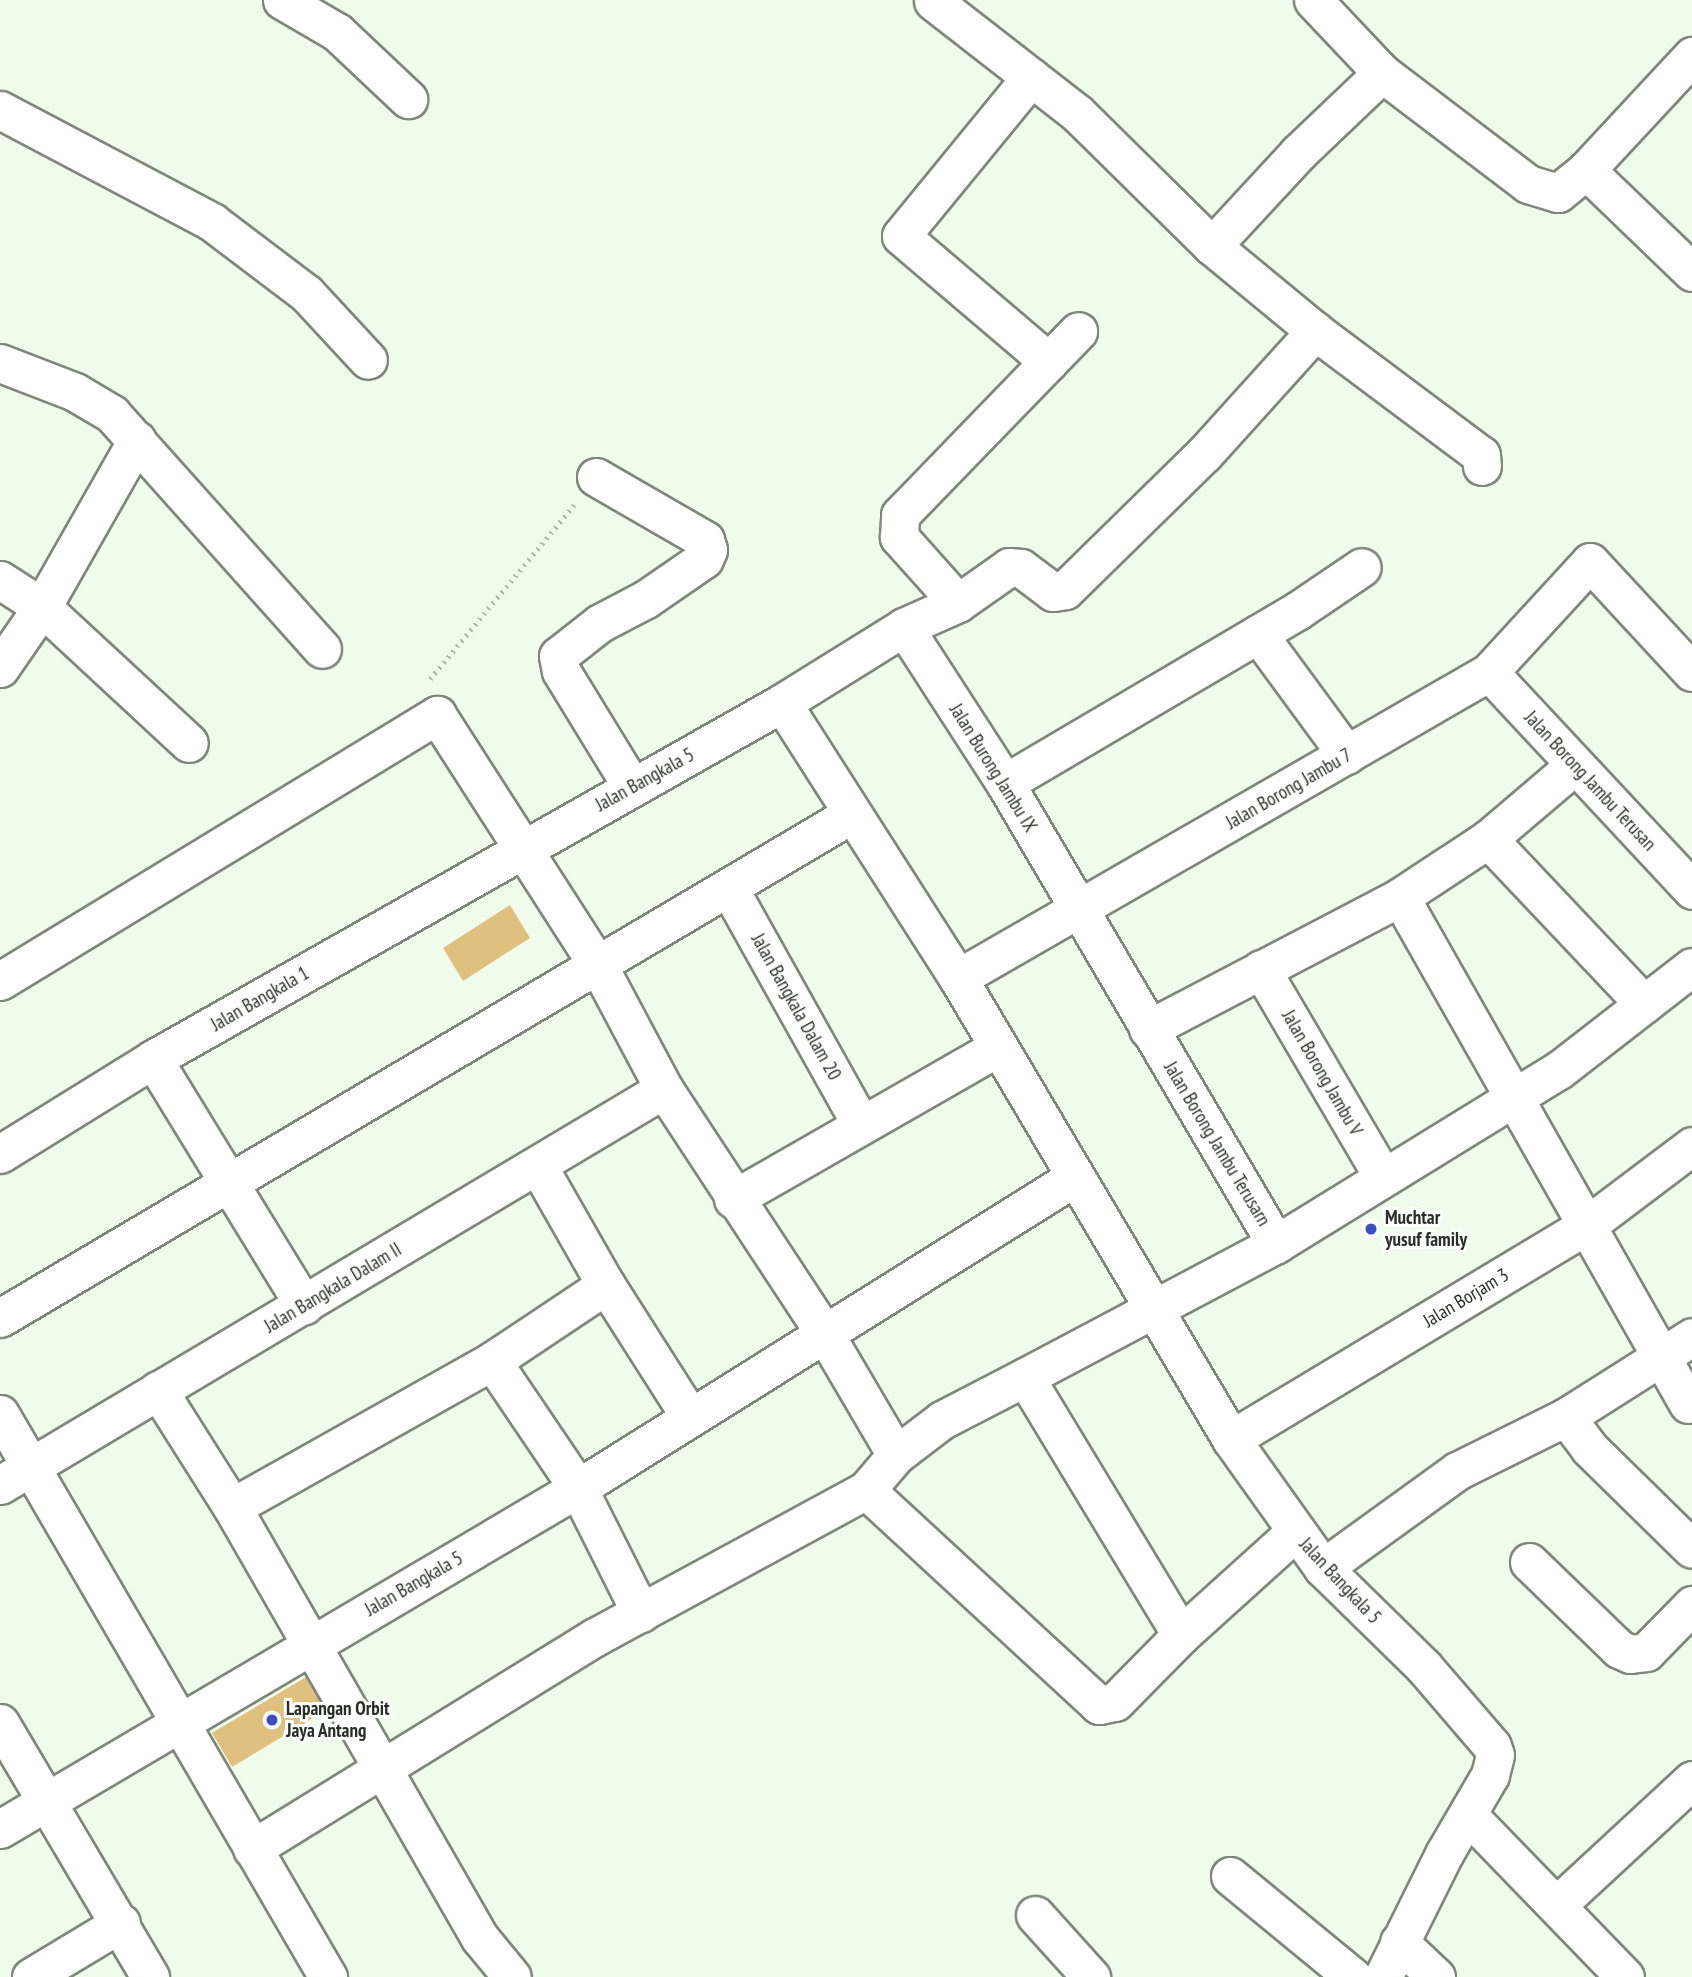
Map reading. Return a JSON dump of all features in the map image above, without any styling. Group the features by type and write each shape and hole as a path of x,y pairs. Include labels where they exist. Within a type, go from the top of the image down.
{"street":[{"path":"282,0 337,33 408,99"},
{"path":"1312,0 1382,73 1539,191 1558,193 1586,170 1692,56"},
{"path":"933,1 1077,113 1212,246 1315,331 1481,455 1482,466"},
{"path":"1212,246 1298,153 1382,73"},
{"path":"1031,78 901,236 1049,362"},
{"path":"0,110 222,229 306,293 368,360"},
{"path":"1586,170 1692,271"},
{"path":"958,603 900,537 900,515 1078,331"},
{"path":"782,703 904,627 958,603 1009,567 1021,568 1053,592 1065,590 1204,454 1315,331"},
{"path":"0,363 75,392 112,414 321,649"},
{"path":"0,668 42,607 137,440"},
{"path":"596,477 708,545 704,559 646,599 600,623 558,656 561,671 632,787"},
{"name":"Jalan Borong Jambu 7","path":"958,978 1078,912 1489,672 1590,562 1692,672"},
{"path":"1006,783 1258,634 1362,567"},
{"path":"0,580 42,607 188,743"},
{"name":"Jalan Burong Jambu IX","path":"904,627 1006,783 1078,912"},
{"path":"1258,634 1347,755"},
{"name":"Jalan Borong Jambu Terusan","path":"1489,672 1692,890"},
{"name":"Jalan Bangkala 5","path":"522,849 782,703 958,978 1231,1439 1323,1568 1486,1736 1495,1755 1469,1816 1399,1942 1383,1977"},
{"path":"0,981 437,715 599,967 664,1089 733,1199 825,1334 896,1455"},
{"path":"1147,1029 1400,897 1488,839 1575,765"},
{"path":"0,1318 730,890 852,814"},
{"path":"1488,839 1644,1004"},
{"name":"Jalan Bangkala 1","path":"0,1154 153,1059 522,849"},
{"name":"Jalan Bangkala Dalam 20","path":"730,890 861,1124"},
{"path":"1400,897 1688,1404"},
{"name":"Jalan Borong Jambu Terusarn","path":"1078,912 1276,1244 1516,1098 1692,967"},
{"name":"Jalan Borong Jambu V","path":"1261,969 1383,1177"},
{"path":"733,1199 998,1047"},
{"path":"153,1059 228,1186 304,1306"},
{"name":"Jalan Bangkala Dalam II","path":"0,1485 664,1089"},
{"name":"Jalan Borjam 3","path":"1231,1439 1586,1226 1692,1146"},
{"path":"538,1166 606,1285 690,1417"},
{"name":"Jalan Bangkala 5","path":"0,1829 48,1804 311,1643 578,1488 1075,1177"},
{"path":"252,1849 641,1613 866,1490 896,1455 942,1420 1156,1310 1276,1244"},
{"path":"232,1507 492,1361 606,1285"},
{"path":"1323,1568 1457,1471 1566,1417 1663,1359 1692,1338"},
{"path":"492,1361 578,1488 641,1613"},
{"path":"1025,1377 1181,1635"},
{"path":"158,1390 232,1507 311,1643 381,1772 480,1938 512,1977"},
{"path":"0,1414 33,1466 328,1977"},
{"path":"1566,1417 1589,1448 1692,1549"},
{"path":"866,1490 1099,1705 1115,1702 1181,1635 1295,1532"},
{"path":"1529,1562 1619,1650 1630,1654 1646,1652 1692,1605"},
{"path":"0,1723 121,1923 150,1977"},
{"path":"1557,1905 1692,1780"},
{"path":"1469,1816 1625,1977"},
{"path":"1230,1876 1353,1977"},
{"path":"1035,1915 1091,1977"},
{"path":"30,1977 121,1923"},
{"path":"1399,1942 1437,1977"}],"path":[{"path":"437,715 419,692 596,477"}],"shaded area":[{"path":"510,905 530,938 463,981 443,948"},
{"name":"Lapangan Orbit Jaya Antang","path":"311,1674 331,1707 232,1767 212,1733"}],"place":[{"name":"Muchtar yusuf family","path":"1371,1229"},
{"name":"Lapangan Orbit Jaya Antang","path":"272,1720"}]}
